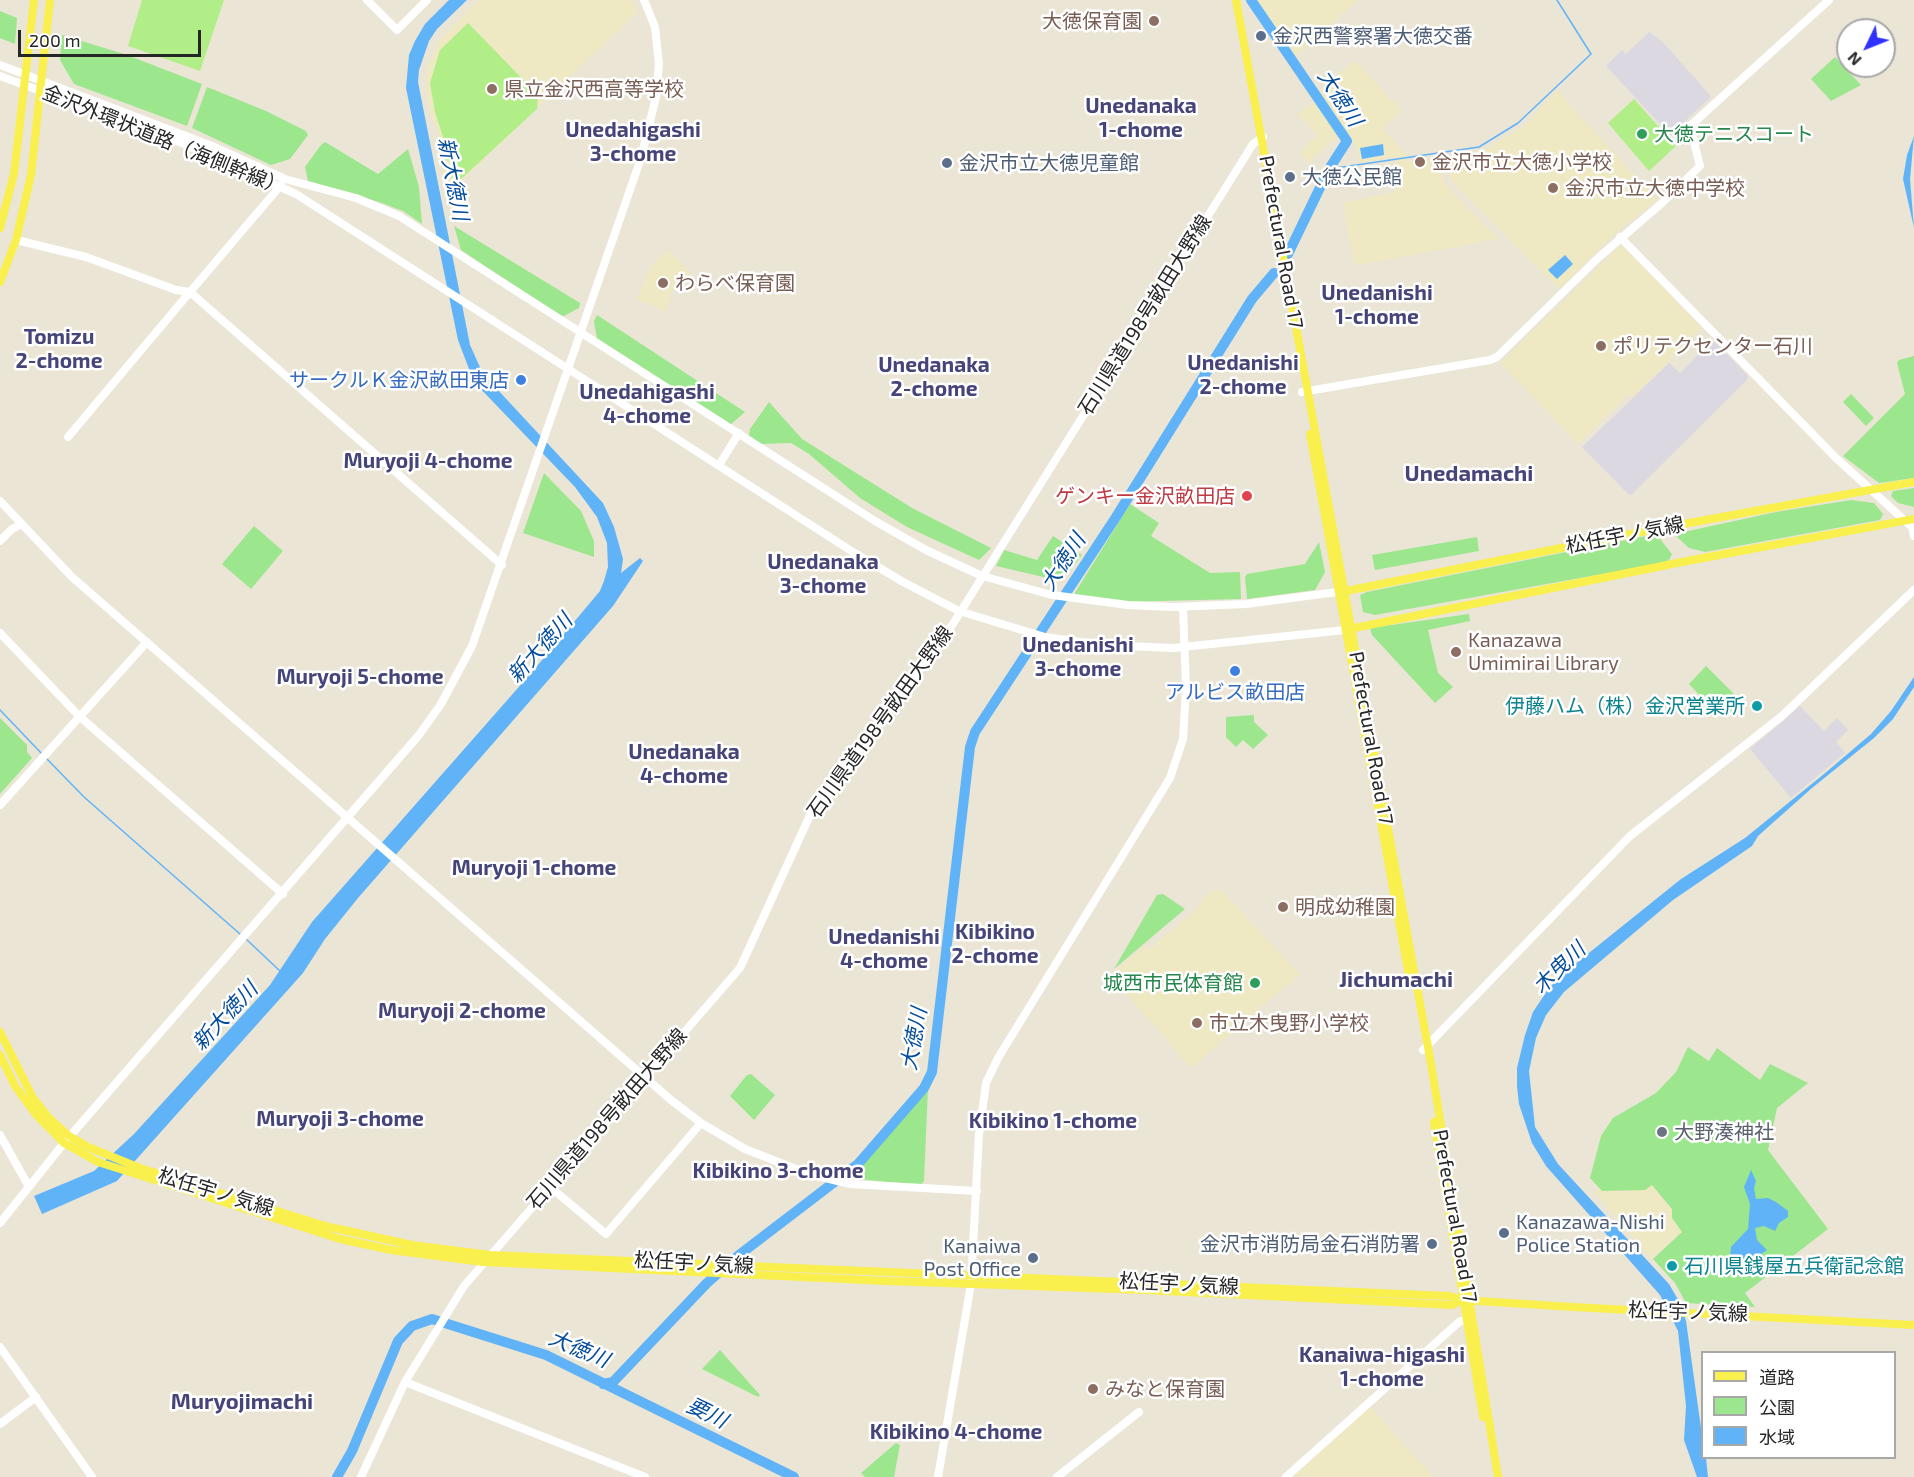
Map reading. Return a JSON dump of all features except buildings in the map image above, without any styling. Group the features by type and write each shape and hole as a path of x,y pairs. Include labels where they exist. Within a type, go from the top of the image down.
{"main road":[{"path":"0,228 14,174 34,0"},
{"path":"0,282 16,240 31,175 51,0"},
{"name":"Prefectural Road 17","path":"1231,0 1260,139"},
{"name":"Prefectural Road 17","path":"1236,0 1425,1048 1466,1300 1498,1477"},
{"name":"松任宇ノ気線","path":"1341,592 1872,488 1914,482"},
{"name":"松任宇ノ気線","path":"1348,629 1698,558 1909,520"},
{"name":"松任宇ノ気線","path":"0,1032 33,1098 66,1139"},
{"name":"松任宇ノ気線","path":"0,1055 24,1099 66,1139 101,1159 340,1239 422,1255 483,1262 698,1268 744,1265 972,1280 1452,1305 1466,1300 1914,1325"},
{"name":"松任宇ノ気線","path":"137,1172 335,1228 412,1245 490,1254 698,1268 737,1274 972,1280"},
{"name":"Prefectural Road 17","path":"1469,1317 1492,1477"}],"street":[{"path":"367,0 397,30 427,0"},
{"path":"0,1223 66,1139 235,949 419,735 441,704 472,646 502,565 641,158 656,97 659,64 655,27 644,0"},
{"path":"1305,391 1490,360 1620,237 1662,203 1700,166 1690,126 1829,0"},
{"name":"金沢外環状道路（海側幹線）","path":"0,65 212,146 285,179 356,198 399,216 581,332"},
{"name":"金沢外環状道路（海側幹線）","path":"0,76 182,143 296,194 568,368"},
{"name":"石川県道198号畝田大野線","path":"405,1382 447,1311 483,1262 740,968 812,812 959,611 1260,139"},
{"path":"68,437 285,179"},
{"path":"1620,237 1836,458 1909,520 1914,536"},
{"path":"16,240 86,257 176,290 190,292 502,565"},
{"path":"581,332 875,521 926,550 982,576 1052,595 1128,606 1183,607 1246,604 1341,592"},
{"path":"568,368 892,576 959,611 1045,637 1102,645 1184,646 1348,629"},
{"path":"721,467 739,433"},
{"path":"0,501 72,577 347,819 701,1123 767,1159 850,1184 976,1191"},
{"path":"0,541 12,529 22,524"},
{"path":"1425,1048 1630,836 1782,716 1914,590"},
{"path":"938,1477 972,1280 982,1105 986,1083 998,1058 1170,778 1183,739 1186,688 1183,607"},
{"path":"0,633 79,716 283,894"},
{"path":"0,805 147,642"},
{"path":"549,1186 606,1234 701,1123"},
{"path":"0,1135 29,1187"},
{"path":"1286,1477 1469,1317"},
{"path":"0,1347 92,1477"},
{"path":"361,1477 405,1382 645,1477"},
{"path":"0,1424 36,1397"},
{"path":"1057,1477 1138,1412"}],"shaded area":[{"name":"県立金沢西高等学校","path":"479,0 633,0 638,12 455,187 443,178 437,130 432,120 426,94 427,67 440,39"},
{"path":"1254,0 1358,0 1293,59"},
{"path":"1649,32 1662,41 1710,95 1710,98 1670,135 1606,66 1622,50 1626,54"},
{"name":"金沢市立大徳小学校","path":"1355,60 1402,111 1383,129 1405,153 1407,161 1440,156 1444,183 1499,239 1358,265 1353,262 1343,202 1395,192 1390,164 1399,162 1397,156 1359,163 1356,145 1343,131 1308,163 1299,153 1317,135 1297,114 1315,101 1313,98"},
{"name":"金沢市立大徳中学校","path":"1558,89 1569,104 1655,197 1655,201 1614,235 1559,289 1450,180 1446,158 1479,153 1523,127"},
{"name":"ポリテクセンター石川","path":"1621,245 1702,328 1632,397 1629,394 1578,444 1500,363"},
{"name":"わらべ保育園","path":"668,250 691,273 671,292 666,312 637,299 651,266"},
{"path":"1713,340 1748,376 1747,380 1631,495 1628,494 1582,447 1669,363 1680,373"},
{"path":"1800,706 1824,731 1837,718 1848,730 1836,742 1845,753 1791,798 1750,749"},
{"name":"市立木曳野小学校","path":"1220,889 1300,974 1191,1068 1112,978 1112,973 1146,945 1150,949 1196,909 1211,890"},
{"path":"1652,1185 1672,1210 1672,1218 1682,1232 1651,1259 1594,1192 1599,1188 1602,1191"},
{"path":"1370,1407 1434,1477 1293,1477"}],"green space":[{"path":"142,0 224,0 200,71 128,46"},
{"path":"0,11 17,18 15,44 0,38"},
{"path":"468,23 538,95 537,109 461,179 455,181 447,170 449,166 453,169 462,168 443,158 443,137 435,112 430,83 440,50"},
{"path":"62,35 127,55 202,84 187,126 74,84 60,60"},
{"path":"1835,57 1836,78 1854,78 1861,85 1831,101 1811,79"},
{"path":"207,87 266,111 306,131 308,135 290,159 271,165 192,128"},
{"name":"大徳テニスコート","path":"1634,99 1676,146 1649,171 1608,123"},
{"path":"325,142 378,174 408,149 419,187 422,224 403,211 308,181 305,167"},
{"path":"454,226 580,303 579,308 562,317 461,250"},
{"path":"597,315 745,412 730,425 597,339 594,321"},
{"path":"1914,356 1914,478 1879,483 1843,456 1905,394 1897,363 1899,360"},
{"path":"1851,394 1874,418 1866,426 1843,402"},
{"path":"769,402 802,439 912,508 991,548 979,560 907,527 860,498 809,454 791,443 761,444 749,436 750,429"},
{"path":"544,473 581,511 594,541 594,557 523,533"},
{"path":"1914,488 1914,507 1898,503 1891,496 1893,491"},
{"path":"1851,500 1874,503 1883,514 1880,520 1705,552 1689,548 1677,537 1679,533 1776,512"},
{"path":"1130,504 1159,523 1151,536 1210,573 1240,572 1241,599 1119,602 1073,596"},
{"path":"254,526 283,551 251,589 222,564"},
{"path":"1656,534 1672,554 1669,560 1663,563 1375,615 1363,612 1360,595 1367,592"},
{"path":"1053,536 1082,555 1068,573 1048,578 996,566 1004,550 1037,560"},
{"path":"1477,537 1479,551 1375,570 1372,555"},
{"path":"1319,542 1325,572 1315,590 1247,599 1245,577 1247,574 1305,564"},
{"path":"1469,614 1470,621 1428,630 1438,673 1453,687 1435,703 1372,635 1370,628"},
{"path":"1706,666 1744,704 1732,715 1710,693 1703,699 1689,684"},
{"path":"1254,715 1254,722 1268,735 1253,749 1243,740 1236,747 1226,737 1226,717"},
{"path":"0,718 27,745 27,752 32,758 0,794"},
{"path":"1163,894 1185,909 1114,969 1157,895"},
{"path":"1688,1047 1709,1061 1717,1048 1760,1080 1770,1064 1808,1083 1777,1108 1768,1150 1828,1229 1745,1293 1755,1307 1686,1303 1675,1283 1653,1259 1682,1232 1672,1218 1672,1209 1652,1185 1645,1190 1602,1191 1590,1178 1601,1136 1613,1118 1656,1093 1676,1072"},
{"path":"751,1074 775,1095 754,1120 730,1096 747,1075"},
{"path":"928,1088 924,1181 921,1185 846,1178 861,1167"},
{"path":"720,1350 760,1395 758,1397 702,1369"},
{"path":"896,1443 900,1445 894,1477 865,1477 861,1473"}],"water":[{"path":"449,0 467,0 437,29 429,41 419,70 418,82 470,345 483,374 603,503 614,527 623,559 621,573 640,558 643,561 613,606 358,898 325,939 303,973 117,1181 42,1214 34,1196 94,1171 134,1134 270,985 312,922 532,672 600,591 604,581 608,567 607,543 597,517 575,487 474,382 458,340 406,88 409,55 415,41 425,24"},
{"path":"1914,136 1910,179 1914,228 1903,179 1907,155"},
{"path":"1383,144 1384,155 1362,159 1360,148"},
{"path":"1565,255 1573,264 1557,279 1548,270"},
{"path":"1914,677 1914,687 1893,719 1874,738 1812,788 1758,836 1752,846 1673,900 1564,992 1546,1015 1536,1038 1529,1071 1535,1127 1558,1164 1669,1284 1680,1303 1686,1321 1701,1428 1701,1459 1706,1459 1708,1477 1697,1477 1684,1440 1686,1406 1678,1331 1660,1295 1546,1166 1532,1143 1519,1104 1517,1087 1517,1068 1525,1035 1533,1012 1549,988 1564,973 1681,879 1745,838 1871,734 1891,711"},
{"path":"1751,1170 1756,1181 1754,1188 1756,1199 1768,1198 1776,1202 1788,1211 1788,1217 1779,1223 1775,1231 1764,1226 1755,1228 1757,1240 1767,1250 1748,1264 1735,1263 1730,1257 1731,1247 1748,1229 1750,1204 1744,1187"}],"waterway":[{"name":"大徳川","path":"1251,0 1347,141 1329,169 1288,254"},
{"path":"1329,169 1479,147 1518,123 1591,54 1557,0"},
{"name":"大徳川","path":"603,1384 613,1382 707,1283 739,1255 858,1164 924,1088 932,1072 970,747 975,732 1116,517 1252,299 1274,273"},
{"path":"0,710 43,755"},
{"path":"46,758 84,797 240,934"},
{"path":"246,939 280,971"},
{"name":"大徳川","path":"337,1477 352,1451 398,1341 412,1326 432,1319 546,1355 794,1477"}],"place":[{"name":"大徳保育園","path":"1154,21"},
{"name":"金沢西警察署大徳交番","path":"1261,36"},
{"name":"県立金沢西高等学校","path":"492,89"},
{"name":"大徳テニスコート","path":"1642,134"},
{"name":"金沢市立大徳小学校","path":"1420,162"},
{"name":"金沢市立大徳児童館","path":"947,163"},
{"name":"大徳公民館","path":"1290,177"},
{"name":"金沢市立大徳中学校","path":"1553,188"},
{"name":"わらべ保育園","path":"663,283"},
{"name":"ポリテクセンター石川","path":"1601,346"},
{"name":"サークルＫ金沢畝田東店","path":"521,380"},
{"name":"ゲンキー金沢畝田店","path":"1247,496"},
{"name":"Kanazawa Umimirai Library","path":"1456,652"},
{"name":"アルビス畝田店","path":"1235,671"},
{"name":"伊藤ハム（株）金沢営業所","path":"1757,706"},
{"name":"明成幼稚園","path":"1283,907"},
{"name":"城西市民体育館","path":"1255,983"},
{"name":"市立木曳野小学校","path":"1197,1023"},
{"name":"大野湊神社","path":"1662,1132"},
{"name":"Kanazawa-Nishi Police Station","path":"1504,1233"},
{"name":"金沢市消防局金石消防署","path":"1432,1244"},
{"name":"Kanaiwa Post Office","path":"1033,1258"},
{"name":"石川県銭屋五兵衛記念館","path":"1672,1266"},
{"name":"みなと保育園","path":"1093,1389"}],"district":[{"name":"Unedanaka 1-chome","path":"1141,118"},
{"name":"Unedahigashi 3-chome","path":"633,142"},
{"name":"Unedanishi 1-chome","path":"1377,305"},
{"name":"Tomizu 2-chome","path":"59,349"},
{"name":"Unedanishi 2-chome","path":"1243,375"},
{"name":"Unedanaka 2-chome","path":"934,377"},
{"name":"Unedahigashi 4-chome","path":"647,404"},
{"name":"Muryoji 4-chome","path":"428,461"},
{"name":"Unedamachi","path":"1469,474"},
{"name":"Unedanaka 3-chome","path":"823,574"},
{"name":"Unedanishi 3-chome","path":"1078,657"},
{"name":"Muryoji 5-chome","path":"360,677"},
{"name":"Unedanaka 4-chome","path":"684,764"},
{"name":"Muryoji 1-chome","path":"534,868"},
{"name":"Kibikino 2-chome","path":"995,944"},
{"name":"Unedanishi 4-chome","path":"884,949"},
{"name":"Jichumachi","path":"1396,980"},
{"name":"Muryoji 2-chome","path":"462,1011"},
{"name":"Muryoji 3-chome","path":"340,1119"},
{"name":"Kibikino 1-chome","path":"1053,1121"},
{"name":"Kibikino 3-chome","path":"778,1171"},
{"name":"Kanaiwa-higashi 1-chome","path":"1382,1367"},
{"name":"Muryojimachi","path":"242,1402"},
{"name":"Kibikino 4-chome","path":"956,1432"}],"water label":[{"name":"新大徳川","path":"453,179"},
{"name":"新大徳川","path":"540,648"},
{"name":"木曳川","path":"1559,968"},
{"name":"新大徳川","path":"225,1016"},
{"name":"要川","path":"707,1413"}]}
